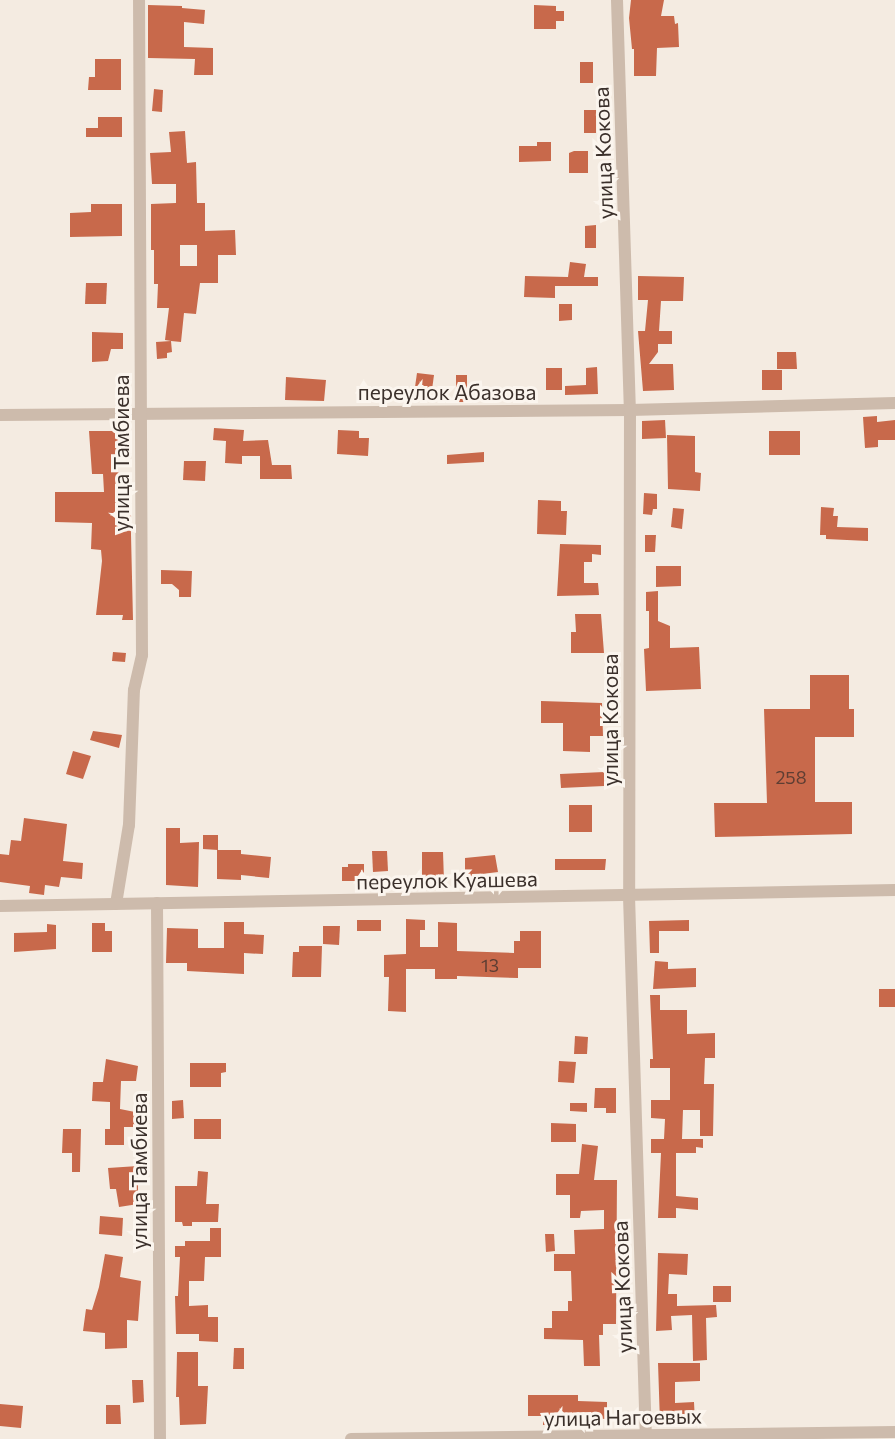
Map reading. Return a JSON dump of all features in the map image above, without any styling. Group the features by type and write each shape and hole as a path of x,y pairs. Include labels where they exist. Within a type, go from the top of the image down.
{"street":[{"name":"улица Тамбиева","path":"116,904 129,825 134,690 142,655 139,0"},
{"name":"улица Кокова","path":"617,0 630,410 629,896 646,1438"},
{"name":"переулок Абазова","path":"0,415 630,410 895,403"},
{"name":"переулок Куашева","path":"0,906 895,890"},
{"name":"улица Тамбиева","path":"157,903 160,1439"},
{"name":"улица Нагоевых","path":"351,1439 646,1438 895,1432"}],"building":[{"path":"631,0 664,0 661,16 674,16 675,24 678,23 679,47 657,48 656,76 634,76 634,49 629,18"},
{"path":"148,5 205,10 204,24 184,22 184,47 213,48 213,75 194,75 195,59 148,58"},
{"path":"534,5 556,6 556,11 564,11 564,21 556,21 556,29 534,29"},
{"path":"95,59 121,59 121,90 88,90 89,77 95,77"},
{"path":"580,62 593,62 593,83 580,83"},
{"path":"154,89 163,90 162,112 152,111"},
{"path":"584,110 596,110 596,133 584,133"},
{"path":"98,117 122,117 122,137 86,137 86,128 98,128"},
{"path":"185,131 187,163 196,162 197,203 205,203 205,231 235,230 236,255 218,255 218,283 200,283 196,314 184,313 181,342 165,340 169,308 157,308 158,284 154,284 154,250 151,250 151,204 176,203 176,184 152,184 150,153 171,152 169,132","holes":["180,245 197,245 197,266 180,266"]},
{"path":"537,142 551,142 551,161 519,162 519,146 537,146"},
{"path":"588,151 588,173 569,173 569,153"},
{"path":"91,204 122,204 122,236 70,237 70,213 91,212"},
{"path":"596,225 596,248 585,248 585,226"},
{"path":"570,262 586,264 584,277 598,277 598,286 555,286 555,298 524,297 525,276 568,277"},
{"path":"638,276 684,277 683,301 661,301 659,331 672,331 672,344 658,344 658,352 649,364 673,364 674,390 643,391 638,331 645,331 648,300 638,300"},
{"path":"86,283 107,283 106,304 85,304"},
{"path":"559,304 572,304 572,320 559,321"},
{"path":"92,332 123,333 123,349 111,349 108,361 92,362"},
{"path":"171,341 172,352 167,353 167,358 157,359 156,342"},
{"path":"777,352 796,352 797,369 777,369"},
{"path":"597,367 598,394 565,395 565,386 586,385 586,368"},
{"path":"546,368 562,368 562,390 546,390"},
{"path":"762,370 782,370 782,390 762,390"},
{"path":"417,373 434,375 431,397 414,394"},
{"path":"456,375 467,375 467,402 456,402"},
{"path":"286,377 326,380 324,401 285,400"},
{"path":"877,416 877,422 895,420 895,440 878,440 878,447 865,448 863,417"},
{"path":"665,420 666,438 642,439 642,421"},
{"path":"214,428 244,430 243,441 268,440 272,465 291,465 292,479 260,479 260,456 242,456 242,464 225,463 226,441 213,440"},
{"path":"338,430 359,431 359,438 369,438 368,456 337,454"},
{"path":"89,431 127,431 127,459 118,459 119,492 130,492 133,620 122,620 123,615 96,615 102,561 101,550 91,549 92,523 55,522 55,492 104,492 103,474 92,474"},
{"path":"769,431 800,431 800,455 769,455"},
{"path":"667,435 695,436 695,472 701,473 700,491 668,489"},
{"path":"484,452 484,462 447,464 447,455"},
{"path":"184,461 206,461 205,481 183,480"},
{"path":"644,493 657,494 657,509 653,509 652,515 643,514"},
{"path":"538,500 561,501 561,511 567,511 566,535 537,534"},
{"path":"821,507 834,508 833,516 838,516 837,527 868,528 868,541 826,539 826,535 820,535"},
{"path":"673,508 684,509 682,529 671,527"},
{"path":"645,535 656,535 655,552 645,552"},
{"path":"560,544 601,545 601,555 592,554 592,562 584,562 584,583 598,583 599,595 557,596"},
{"path":"656,566 681,566 681,586 656,587"},
{"path":"161,570 192,571 191,597 179,597 179,590 172,584 161,584"},
{"path":"658,591 658,621 670,626 670,648 699,647 701,689 646,691 644,649 649,648 649,611 646,611 646,592"},
{"path":"575,614 601,614 604,653 571,653 571,632 576,632"},
{"path":"113,652 126,653 125,662 112,661"},
{"path":"810,675 849,675 849,709 854,709 854,737 815,737 815,802 852,802 852,834 715,837 714,803 767,803 764,709 810,709"},
{"path":"541,701 602,703 603,736 590,736 590,752 563,751 563,723 541,723"},
{"path":"93,731 122,735 119,748 90,740"},
{"path":"73,751 91,756 83,779 66,774"},
{"path":"604,772 604,786 561,788 560,774"},
{"path":"569,805 592,805 592,832 569,832"},
{"path":"24,818 67,824 63,861 83,863 82,879 61,877 59,887 45,885 44,895 29,893 30,886 0,882 0,854 9,855 11,840 21,841"},
{"path":"166,828 180,828 180,843 199,842 198,887 166,885"},
{"path":"203,835 218,835 218,850 203,849"},
{"path":"217,850 241,850 241,854 271,857 269,878 241,875 241,880 217,879"},
{"path":"372,851 387,851 388,871 373,872"},
{"path":"422,852 443,852 444,881 422,881"},
{"path":"495,855 498,872 482,874 482,882 465,883 465,858"},
{"path":"555,859 606,859 605,870 555,870"},
{"path":"348,864 364,864 364,881 342,881 342,867 348,867"},
{"path":"406,919 425,920 425,930 420,930 420,947 438,947 438,922 457,923 457,951 514,953 514,941 520,941 520,931 541,931 541,968 518,968 518,978 457,976 457,979 435,979 435,969 406,969 406,1012 388,1011 389,977 384,977 384,955 406,954"},
{"path":"357,920 381,920 381,931 357,931"},
{"path":"689,920 689,931 659,931 659,953 650,953 649,921"},
{"path":"224,922 244,922 244,934 264,935 263,954 244,953 244,974 187,971 187,963 166,963 167,928 198,929 198,948 224,948"},
{"path":"92,923 105,923 105,931 112,931 112,952 92,952"},
{"path":"47,924 56,925 56,949 14,952 14,933 47,932"},
{"path":"323,926 340,926 339,945 323,944"},
{"path":"299,946 322,946 321,977 292,977 293,952 299,952"},
{"path":"655,961 668,962 668,969 696,968 696,987 653,989"},
{"path":"879,989 895,989 895,1007 879,1007"},
{"path":"650,995 660,995 660,1010 687,1010 687,1034 715,1033 715,1058 705,1058 704,1084 714,1084 713,1136 700,1136 700,1110 683,1110 682,1139 703,1139 703,1148 696,1147 696,1153 676,1153 676,1196 698,1198 698,1210 676,1208 676,1218 658,1218 661,1153 651,1153 651,1139 664,1139 665,1119 651,1118 651,1100 670,1100 670,1068 650,1068 650,1059 653,1059"},
{"path":"575,1036 588,1037 587,1054 574,1054"},
{"path":"106,1059 138,1066 136,1081 121,1081 120,1109 140,1113 140,1127 124,1127 124,1145 105,1145 105,1129 110,1129 110,1102 92,1101 93,1082 103,1082"},
{"path":"559,1061 576,1062 574,1083 558,1082"},
{"path":"190,1063 226,1063 226,1072 221,1073 221,1087 190,1087"},
{"path":"595,1088 616,1088 616,1113 606,1113 606,1108 594,1108"},
{"path":"183,1100 184,1118 172,1119 172,1101"},
{"path":"570,1103 587,1103 587,1112 570,1111"},
{"path":"194,1119 221,1119 221,1139 194,1139"},
{"path":"551,1123 576,1124 576,1142 551,1142"},
{"path":"63,1129 81,1129 80,1172 72,1172 72,1153 62,1153"},
{"path":"582,1144 598,1146 594,1180 617,1180 616,1324 603,1324 603,1335 599,1335 600,1366 584,1366 583,1340 544,1339 544,1328 552,1328 552,1311 568,1311 568,1301 572,1301 571,1271 554,1271 554,1254 575,1254 574,1230 604,1229 604,1210 581,1211 580,1218 570,1218 570,1195 556,1195 556,1174 579,1174"},
{"path":"138,1166 138,1204 119,1207 116,1189 110,1189 108,1168"},
{"path":"198,1171 208,1172 206,1204 219,1204 218,1222 192,1222 192,1226 183,1226 182,1222 175,1222 175,1186 197,1186"},
{"path":"100,1216 123,1218 122,1236 99,1234"},
{"path":"210,1228 221,1228 221,1257 205,1257 204,1281 189,1281 189,1306 208,1305 208,1317 218,1317 218,1342 199,1341 199,1334 176,1334 175,1296 178,1296 180,1257 175,1257 175,1246 185,1246 185,1241 210,1241"},
{"path":"545,1234 554,1234 555,1251 546,1252"},
{"path":"658,1253 688,1254 687,1275 669,1274 668,1294 677,1294 677,1306 716,1305 717,1317 706,1318 707,1360 693,1361 692,1315 671,1316 672,1330 656,1331"},
{"path":"105,1254 123,1257 120,1277 141,1281 138,1321 127,1320 127,1348 105,1349 105,1333 83,1331 86,1309 92,1310 99,1287"},
{"path":"713,1286 731,1286 731,1302 713,1302"},
{"path":"234,1348 244,1348 244,1369 233,1369"},
{"path":"177,1352 198,1352 198,1386 208,1386 206,1424 180,1425 179,1397 176,1397"},
{"path":"658,1363 700,1363 700,1381 675,1382 675,1403 694,1402 695,1422 660,1423"},
{"path":"132,1380 143,1380 144,1402 133,1403"},
{"path":"528,1395 578,1395 578,1401 607,1402 607,1419 556,1417 556,1425 543,1425 543,1416 528,1416"},
{"path":"0,1404 23,1406 21,1428 0,1426"},
{"path":"106,1405 120,1405 121,1424 106,1424"}]}
